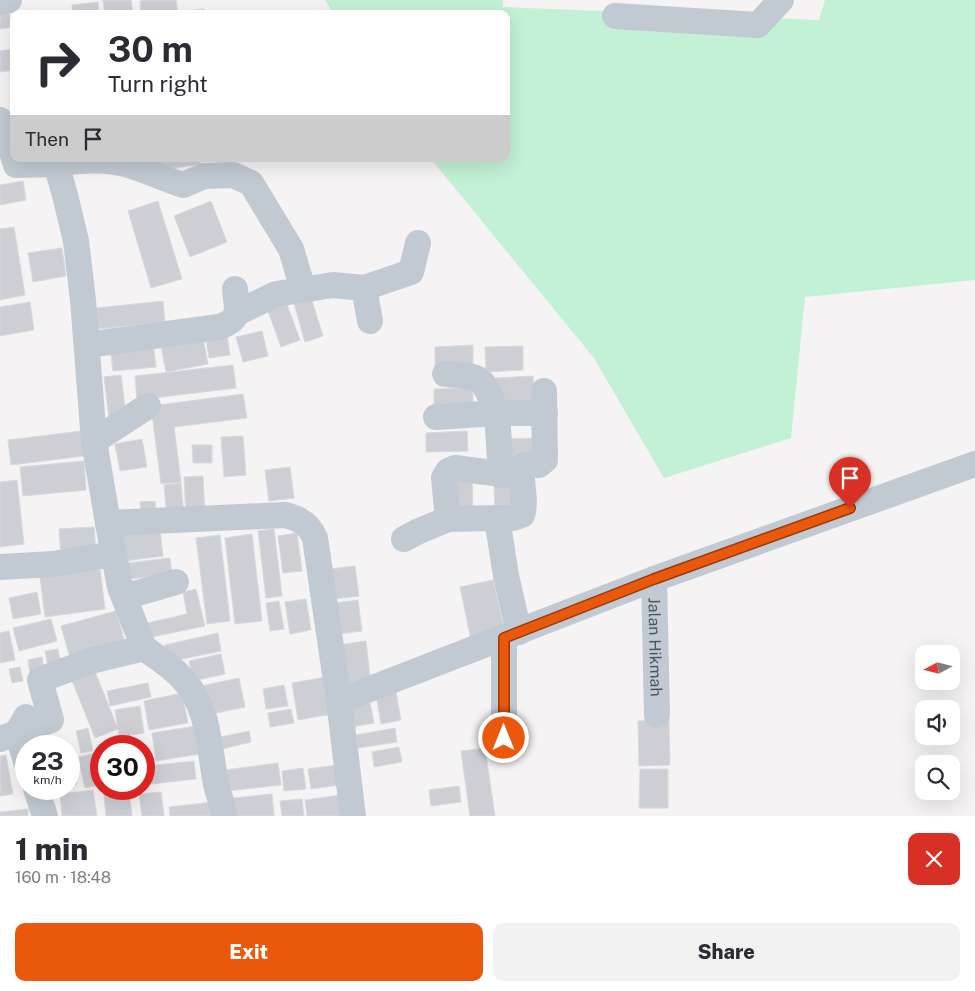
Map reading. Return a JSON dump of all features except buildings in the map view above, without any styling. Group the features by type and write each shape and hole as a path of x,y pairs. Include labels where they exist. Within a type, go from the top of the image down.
{"street":[{"path":"0,2 9,0"},
{"path":"615,16 758,25 781,0"},
{"path":"0,120 10,159"},
{"path":"11,163 56,164 67,162"},
{"path":"113,162 128,165 183,185 204,176 233,175 251,183 291,249 303,289"},
{"path":"56,164 76,241 83,300 94,441 108,523 124,596 144,648 180,676 194,693 204,715 216,784 224,816"},
{"path":"87,345 219,327 230,323 234,319 236,301 333,285 364,288 411,272 418,243"},
{"path":"364,288 370,321"},
{"path":"404,539 448,519 513,518 522,515 524,508 511,476 497,413 488,390 482,381 474,376 445,374"},
{"path":"436,417 497,413 544,402 545,460 539,465 523,466 511,476 455,468 448,471 444,478 448,519"},
{"path":"94,441 148,406"},
{"path":"339,701 654,579 975,464"},
{"path":"108,523 285,515 295,517 310,528 315,538 339,701 353,816"},
{"path":"497,518 506,576 512,635 504,738"},
{"path":"0,567 53,564 114,554"},
{"name":"Jalan Hikmah","path":"654,579 657,715"},
{"path":"124,596 176,582"},
{"path":"9,736 51,720 40,680 90,662 144,648"},
{"path":"40,800 45,816"}],"green space":[{"path":"325,0 503,0 503,7 819,20 825,0 975,0 975,280 805,297 791,438 664,478 594,358 433,162 510,162 510,10 331,10"}],"route":[{"path":"504,738 504,638 654,579 850,508"}]}
